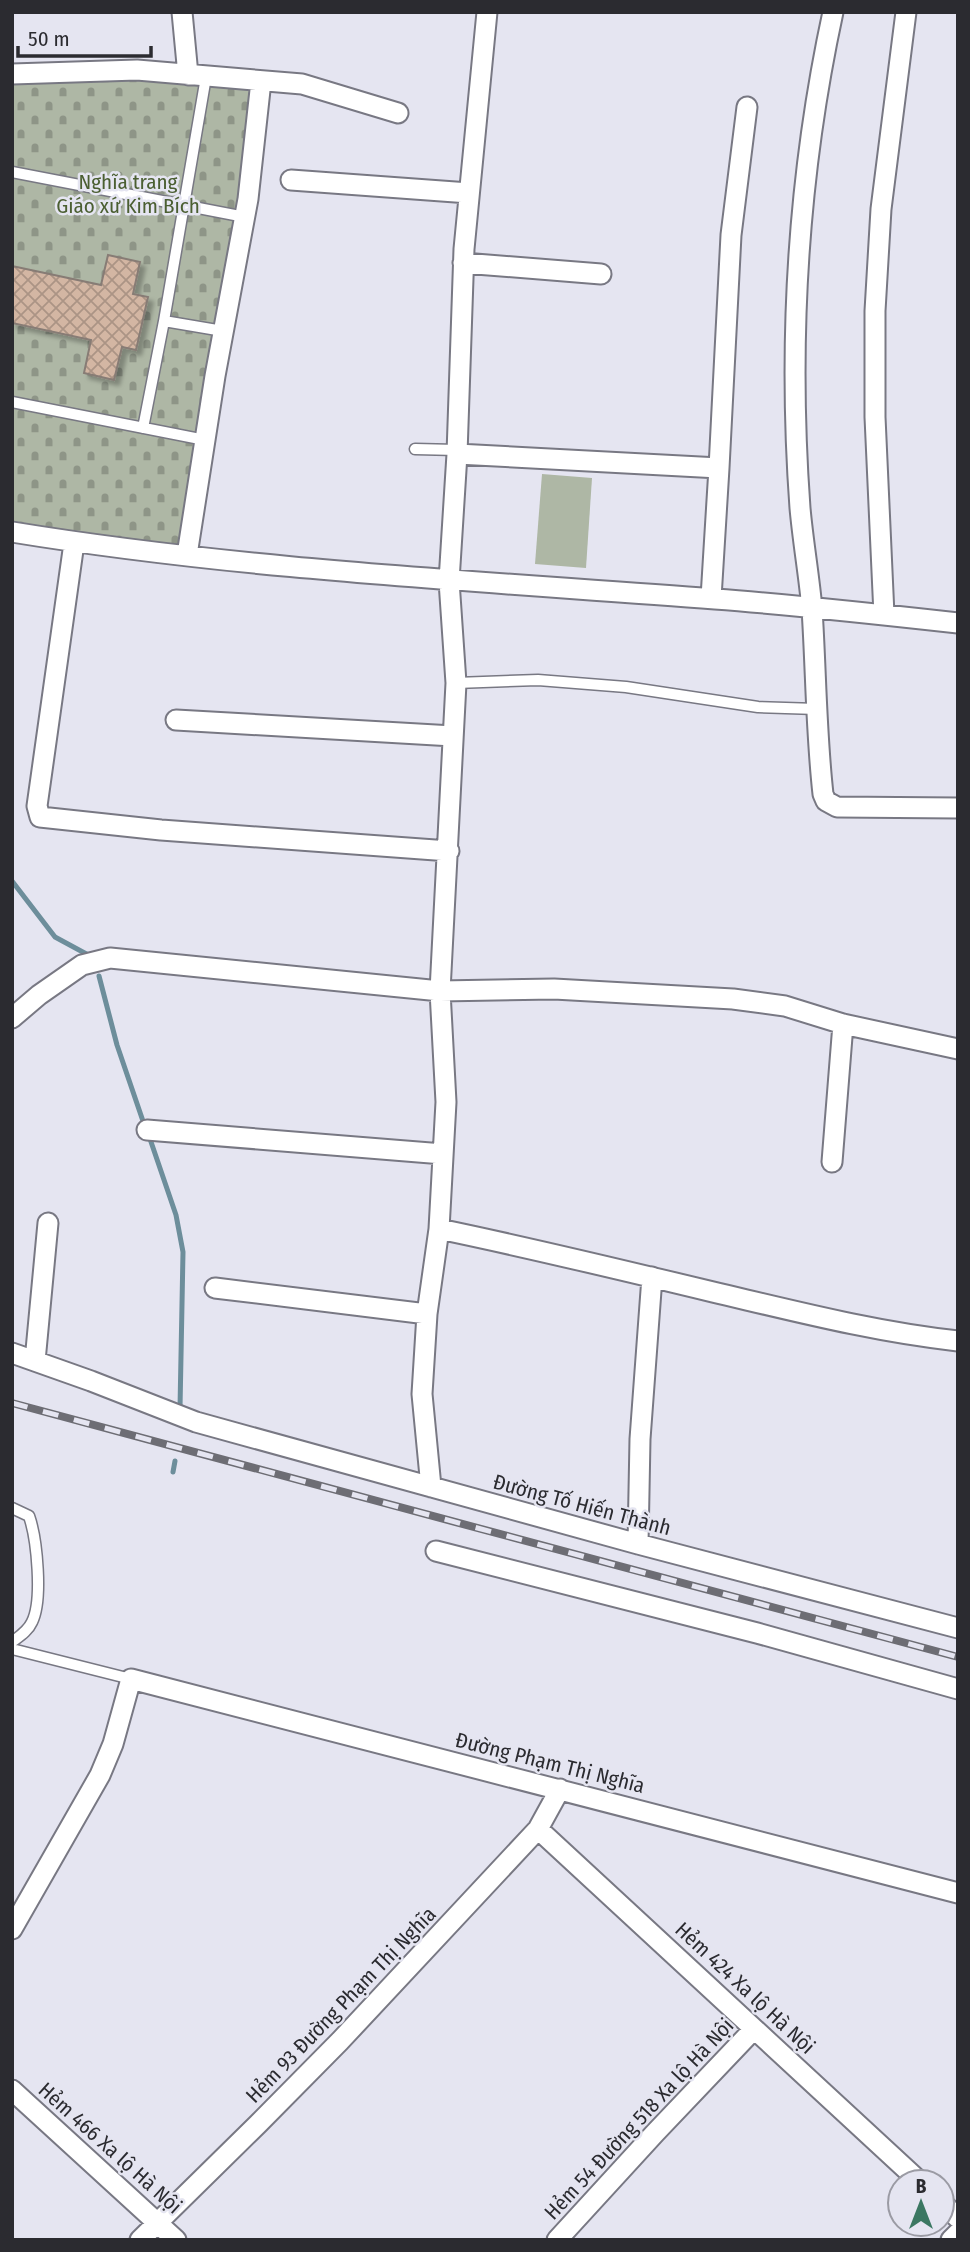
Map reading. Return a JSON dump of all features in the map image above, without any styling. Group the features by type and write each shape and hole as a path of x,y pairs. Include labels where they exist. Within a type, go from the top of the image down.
{"street":[{"path":"182,12 197,76"},
{"path":"431,1487 422,1394 427,1314 439,1229 446,1102 440,991 456,683 449,581 457,452 463,263 487,12"},
{"path":"833,12 820,71 806,178 795,334 800,508 812,607 820,767 826,801 837,807 958,808"},
{"path":"884,614 875,417 875,311 881,209 906,12"},
{"path":"12,75 137,71 302,84 398,113"},
{"path":"187,555 223,331 245,216 261,81"},
{"path":"711,598 731,235 747,107"},
{"path":"291,180 469,193"},
{"path":"463,263 601,274"},
{"path":"457,452 719,468"},
{"path":"12,532 74,542 324,570 711,598 958,623"},
{"path":"74,542 37,806 40,817 161,830 449,851"},
{"path":"176,720 453,736"},
{"path":"12,1018 82,965 110,958 440,991 554,989 733,999 785,1006 843,1024 958,1049"},
{"path":"832,1162 843,1024"},
{"path":"147,1130 443,1154"},
{"path":"35,1361 48,1223"},
{"path":"439,1229 818,1317 913,1336 958,1341"},
{"path":"638,1544 640,1439 652,1277"},
{"path":"215,1288 427,1314"},
{"name":"Đường Tố Hiến Thành","path":"12,1353 196,1422 638,1544 958,1628"},
{"path":"436,1551 757,1633 958,1689"},
{"path":"12,1929 100,1774 113,1744 131,1679"},
{"name":"Đường Phạm Thị Nghĩa","path":"131,1679 958,1893"},
{"name":"Hẻm 93 Đường Phạm Thị Nghĩa","path":"140,2240 340,2041 538,1829 560,1789"},
{"name":"Hẻm 424 Xa lộ Hà Nội","path":"538,1829 905,2168"},
{"name":"Hẻm 54 Đường 518 Xa lộ Hà Nội","path":"557,2240 754,2029"},
{"name":"Hẻm 466 Xa lộ Hà Nội","path":"12,2090 176,2240"},
{"path":"951,2240 958,2232"}],"lane":[{"path":"144,428 184,205 197,76"},
{"path":"12,172 245,216"},
{"path":"163,321 223,331"},
{"path":"12,402 205,440"},
{"path":"415,449 457,452"},
{"path":"456,683 538,680 626,687 758,707 817,709"},
{"path":"12,1508 29,1516 37,1546 33,1620 24,1633 12,1642"},
{"path":"12,1650 131,1679"}],"green space":[{"name":"Nghĩa trang Giáo xứ Kim Bích","path":"137,77 256,87 244,200 182,548 12,526 12,81"},
{"path":"542,474 592,478 586,568 535,564"}],"building":[{"path":"108,255 140,262 133,294 148,297 136,350 122,347 114,380 84,373 91,340 12,323 12,266 101,285"}],"waterway":[{"path":"12,881 55,937 92,957"},
{"path":"99,976 117,1045 145,1127"},
{"path":"149,1136 176,1215 183,1252 180,1408"},
{"path":"173,1472 175,1461"}],"railway":[{"path":"12,1403 958,1657"}]}
